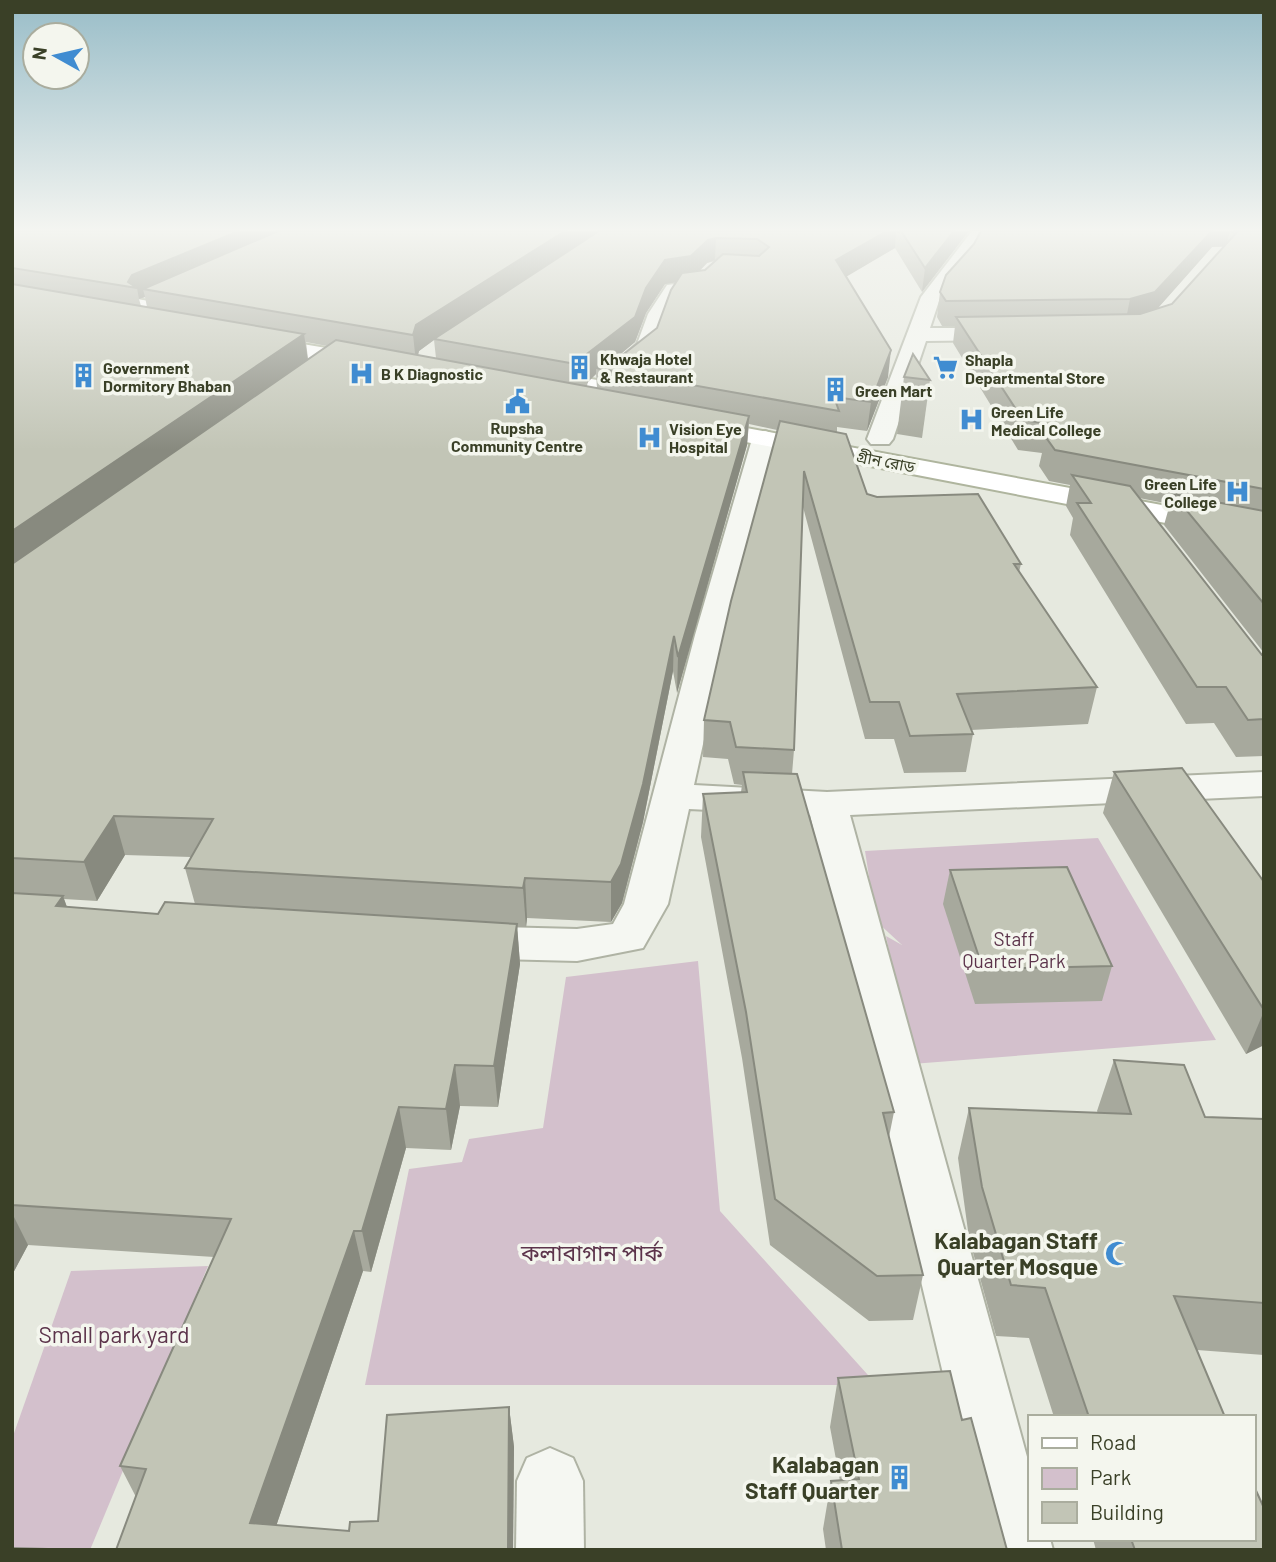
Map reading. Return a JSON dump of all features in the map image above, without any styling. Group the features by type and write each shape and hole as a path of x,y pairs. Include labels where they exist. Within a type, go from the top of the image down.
{"main road":[{"path":"47,304 227,329 388,358 335,356 227,329 146,306 134,304"},
{"name":"গ্রীন রোড","path":"506,371 598,387 665,413"},
{"name":"গ্রীন রোড","path":"523,392 665,413 765,439 1264,533"},
{"name":"গ্রীন রোড","path":"693,405 1085,476"}],"street":[{"path":"146,306 151,304"},
{"path":"598,387 647,347 658,314 664,304"},
{"path":"880,439 928,304"},
{"path":"917,335 1029,334"},
{"path":"302,380 335,356"},
{"path":"436,940 532,946 577,945 627,937 646,904 670,796 765,439"},
{"path":"1132,507 1157,540"},
{"path":"670,796 827,804 1264,784"},
{"path":"1190,787 1212,821"},
{"path":"827,804 1019,1550"},
{"path":"550,1481 550,1550"}],"green space":[{"name":"Staff Quarter Park","path":"1098,838 1216,1040 912,1064 886,936 902,945 876,921 865,851"},
{"name":"কলাবাগান পার্ক","path":"698,961 720,1211 877,1385 365,1385 409,1169 462,1162 469,1139 543,1128 566,977"},
{"name":"Small park yard","path":"208,1266 90,1550 12,1550 12,1439 71,1271"}],"building":[{"path":"12,304 128,304 304,334 12,531"},
{"path":"230,304 449,304 416,325 413,335"},
{"path":"488,304 640,304 635,317 587,354 583,361 587,366 434,339"},
{"path":"666,304 863,304 891,350 871,402 834,397 839,411 596,368 607,367 657,328"},
{"path":"1172,304 1264,304 1264,489 1055,450 1045,436 1050,424 1023,420 956,317 1140,314"},
{"path":"336,340 749,416 678,657 674,636 643,784 621,864 611,882 525,878 523,888 185,868 213,819 114,816 84,862 12,858 12,564"},
{"path":"913,354 930,380 904,377"},
{"path":"780,421 846,434 867,494 877,497 978,494 1021,564 1014,564 1097,687 957,694 973,734 910,736 899,702 870,702 804,471 794,750 736,747 730,722 704,720 731,601"},
{"path":"1072,475 1130,486 1264,655 1264,719 1248,720 1226,687 1197,687 1077,503 1091,503"},
{"path":"1173,494 1264,511 1264,604"},
{"path":"1182,768 1264,882 1264,1010 1114,772"},
{"path":"743,772 797,774 894,1112 883,1113 923,1275 877,1276 775,1199 746,1012 703,794 747,792"},
{"path":"1067,867 1112,966 983,969 950,870"},
{"path":"12,893 63,896 56,906 158,914 165,902 517,924 494,1066 455,1065 446,1109 399,1107 362,1231 354,1231 250,1523 349,1531 350,1522 378,1521 387,1415 509,1407 508,1550 116,1550 146,1469 120,1466 231,1219 12,1205"},
{"name":"Kalabagan Staff Quarter Mosque","path":"1114,1060 1184,1065 1205,1117 1264,1119 1264,1303 1174,1296 1224,1415 1088,1415 1045,1288 1011,1285 982,1187 969,1108 1131,1114"},
{"path":"950,1371 962,1420 971,1418 1007,1550 842,1550 831,1481 859,1479 838,1378"},
{"path":"1255,1488 1264,1508 1264,1550 1135,1550 1132,1541 1255,1541"},
{"path":"12,1548 84,1550 12,1550"}],"place":[{"name":"Khwaja Hotel & Restaurant","path":"580,367"},
{"name":"Shapla Departmental Store","path":"945,368"},
{"name":"B K Diagnostic","path":"361,373"},
{"name":"Government Dormitory Bhaban","path":"83,376"},
{"name":"Green Mart","path":"835,390"},
{"name":"Rupsha Community Centre","path":"517,401"},
{"name":"Green Life Medical College","path":"971,420"},
{"name":"Vision Eye Hospital","path":"649,437"},
{"name":"Green Life College","path":"1237,492"},
{"name":"Kalabagan Staff Quarter Mosque","path":"1118,1253"},
{"name":"Kalabagan Staff Quarter","path":"899,1477"}]}
